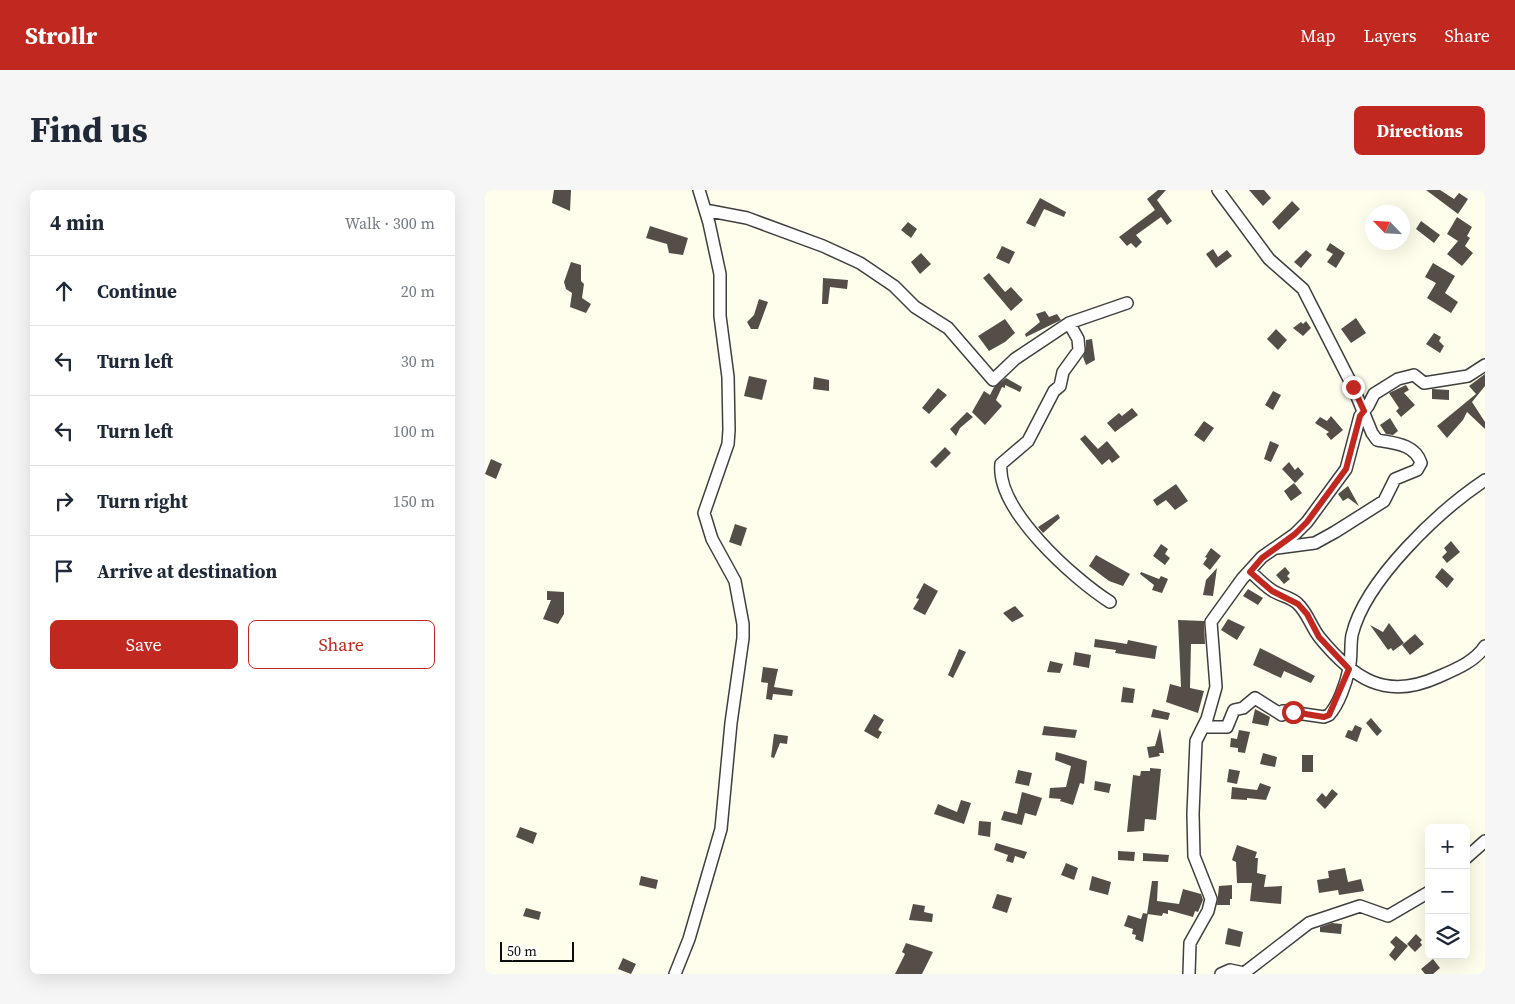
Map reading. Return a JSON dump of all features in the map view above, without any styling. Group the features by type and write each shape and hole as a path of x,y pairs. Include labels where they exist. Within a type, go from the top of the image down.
{"street":[{"path":"675,974 689,939 721,829 731,723 743,638 743,624 735,582 712,539 704,513 728,444 729,430 728,377 720,316 720,274 699,190"},
{"path":"1218,190 1269,259 1303,288 1377,440 1408,447 1419,457 1421,463 1419,468 1395,479 1384,501 1335,532 1315,543 1272,549"},
{"path":"705,210 747,218 823,246 861,263 894,286 915,307 948,328 993,380 1015,359 1069,323 1127,303"},
{"path":"1069,323 1078,339 1079,350 1063,372 1060,386 1054,391 1028,441 1001,464 999,476 1005,491 1042,545 1079,580 1109,602"},
{"path":"1191,974 1190,943 1208,912 1211,899 1194,856 1193,814 1196,747 1216,687 1211,622 1250,572 1272,549 1295,534 1307,522 1346,469 1360,416 1373,394 1398,379 1414,375 1424,382 1468,376 1485,365"},
{"path":"1204,726 1227,727 1234,710 1243,708 1255,698 1282,715 1283,712 1299,712 1324,717 1332,712 1349,669 1352,635 1363,609 1391,566 1437,517 1466,492 1485,480"},
{"path":"1250,572 1272,591 1298,604 1307,614 1319,637 1349,669 1367,681 1410,687 1459,668 1477,656 1485,646"},
{"path":"1470,854 1485,841"},
{"path":"1221,974 1230,970 1244,973 1309,923 1360,906 1388,916 1425,894"}],"building":[{"path":"554,190 571,190 570,211 552,203"},
{"path":"1158,190 1166,190 1157,200 1172,221 1167,225 1161,217 1136,235 1142,242 1136,248 1131,243 1127,246 1119,237 1155,210 1147,199"},
{"path":"1249,190 1264,190 1271,198 1263,206"},
{"path":"1426,190 1440,190 1454,199 1459,193 1468,199 1458,214"},
{"path":"1040,198 1066,212 1064,217 1044,209 1035,227 1026,223"},
{"path":"1292,201 1300,209 1279,230 1272,222"},
{"path":"1457,217 1472,227 1467,236 1470,238 1465,246 1473,253 1462,266 1447,254 1458,241 1447,234"},
{"path":"1421,221 1440,235 1434,243 1416,229"},
{"path":"908,222 917,229 911,238 901,230"},
{"path":"650,226 688,238 683,255 669,253 667,244 646,238"},
{"path":"1330,243 1345,253 1336,268 1327,262 1333,254 1326,250"},
{"path":"1002,246 1015,252 1009,264 996,258"},
{"path":"1213,249 1218,257 1227,250 1232,256 1216,268 1206,254"},
{"path":"1306,250 1312,255 1301,268 1294,262"},
{"path":"921,253 931,264 920,274 911,262"},
{"path":"571,262 581,265 581,281 584,284 582,298 591,304 586,313 570,307 572,293 566,289 564,282"},
{"path":"1433,263 1455,276 1445,293 1458,302 1451,313 1427,298 1436,283 1425,277"},
{"path":"989,273 1005,292 1011,287 1023,300 1011,311 983,278"},
{"path":"823,278 848,280 847,289 830,287 828,304 822,304"},
{"path":"759,299 768,302 758,329 751,329 747,322 754,315"},
{"path":"1045,311 1049,317 1057,314 1061,320 1026,337 1025,334 1040,322 1036,314"},
{"path":"1356,318 1366,333 1351,343 1341,329"},
{"path":"1005,319 1015,333 1005,342 989,351 978,336"},
{"path":"1306,321 1311,328 1303,336 1293,328"},
{"path":"1276,329 1287,340 1278,350 1267,339"},
{"path":"1434,333 1441,337 1439,341 1444,346 1440,353 1426,344"},
{"path":"1092,339 1095,360 1086,365 1083,357 1086,350 1086,340"},
{"path":"1485,374 1485,386 1472,402 1485,422 1485,429 1467,412 1463,420 1447,438 1437,426 1476,394 1469,386"},
{"path":"749,376 767,380 762,400 744,396"},
{"path":"814,377 829,380 829,391 813,389"},
{"path":"1006,378 1022,387 1020,392 1005,385 1005,388 1002,387 996,400 1002,406 985,425 972,412 984,391 990,395 994,387"},
{"path":"1406,385 1409,390 1404,393 1415,405 1401,417 1396,411 1399,408 1389,393"},
{"path":"938,388 947,395 929,414 922,408"},
{"path":"1432,389 1449,390 1449,400 1432,399"},
{"path":"1273,391 1281,395 1273,410 1265,405"},
{"path":"1132,408 1138,415 1115,432 1107,423 1119,413 1122,416"},
{"path":"967,412 973,417 960,428 956,436 950,429"},
{"path":"1331,416 1343,430 1331,440 1326,434 1329,432 1315,423 1320,417 1327,421"},
{"path":"1390,418 1398,431 1393,435 1386,434 1380,425"},
{"path":"1204,421 1214,428 1204,442 1194,435"},
{"path":"1085,435 1098,449 1107,441 1120,457 1112,463 1109,459 1102,465 1080,439"},
{"path":"1270,441 1279,445 1271,462 1264,459"},
{"path":"945,447 951,453 936,468 930,462"},
{"path":"491,459 502,464 496,479 485,474"},
{"path":"1289,462 1295,470 1298,467 1304,474 1295,483 1282,469"},
{"path":"1294,483 1302,493 1291,501 1284,491"},
{"path":"1176,484 1188,501 1175,510 1166,500 1157,506 1153,500"},
{"path":"1348,486 1359,506 1348,498 1343,501 1338,494"},
{"path":"1058,514 1060,518 1043,533 1038,527"},
{"path":"735,524 747,528 741,546 729,542"},
{"path":"1451,541 1460,552 1447,563 1442,557 1447,552 1444,548"},
{"path":"1161,544 1168,549 1165,554 1170,558 1165,565 1153,556"},
{"path":"1211,548 1221,556 1210,570 1203,564"},
{"path":"1096,555 1130,574 1123,586 1109,581 1089,566"},
{"path":"1285,567 1290,573 1287,576 1290,579 1284,584 1276,575"},
{"path":"1217,568 1213,596 1203,595 1206,580"},
{"path":"1442,568 1454,579 1447,588 1435,577"},
{"path":"1141,572 1159,579 1161,576 1168,579 1162,593 1152,590 1154,585 1140,574"},
{"path":"924,583 938,591 925,615 913,609 919,599 916,598"},
{"path":"1248,589 1263,598 1258,605 1243,596"},
{"path":"547,591 564,592 564,614 558,624 543,619 551,600 547,600"},
{"path":"1015,606 1024,616 1012,622 1003,613"},
{"path":"1228,619 1245,627 1237,640 1221,630"},
{"path":"1178,620 1204,621 1205,644 1191,644 1190,688 1204,691 1198,713 1166,702 1170,684 1181,687"},
{"path":"1389,623 1404,643 1393,651 1391,648 1388,650 1370,625 1383,632"},
{"path":"1415,634 1424,644 1410,655 1402,645"},
{"path":"1095,639 1127,644 1128,640 1157,646 1155,659 1115,653 1116,650 1094,647"},
{"path":"1260,648 1315,676 1311,683 1284,671 1281,678 1253,665"},
{"path":"959,649 966,652 953,678 948,675"},
{"path":"1075,652 1091,655 1089,668 1073,665"},
{"path":"1050,661 1063,664 1060,673 1047,672"},
{"path":"763,667 778,669 774,687 793,690 792,696 773,694 772,700 766,699 768,683 761,682"},
{"path":"1123,687 1135,689 1133,703 1121,702"},
{"path":"1153,709 1170,713 1168,720 1151,717"},
{"path":"1255,709 1270,717 1268,726 1252,723"},
{"path":"874,714 884,720 878,730 882,732 878,739 864,731"},
{"path":"1371,718 1382,731 1377,736 1366,723"},
{"path":"1355,725 1362,728 1357,742 1345,737 1348,730 1352,731"},
{"path":"1044,726 1077,730 1075,738 1042,735"},
{"path":"1160,728 1164,753 1159,753 1160,756 1149,758 1147,747 1155,746"},
{"path":"1239,730 1250,732 1245,753 1238,752 1238,748 1230,747 1231,738 1237,739"},
{"path":"774,734 788,736 787,744 780,743 774,758 771,757"},
{"path":"1056,752 1087,761 1084,784 1080,783 1073,805 1060,801 1061,799 1049,798 1050,788 1066,787 1071,766 1055,760"},
{"path":"1263,753 1277,757 1275,767 1260,764"},
{"path":"1302,755 1313,755 1313,772 1302,772"},
{"path":"1150,768 1161,769 1156,820 1145,819 1144,831 1127,832 1133,775 1140,776 1141,771 1150,771"},
{"path":"1229,769 1240,771 1237,784 1227,782"},
{"path":"1018,770 1032,773 1029,786 1015,783"},
{"path":"1095,781 1111,784 1109,793 1094,790"},
{"path":"1260,783 1271,787 1266,800 1231,799 1232,787 1257,790"},
{"path":"1332,789 1338,794 1325,809 1316,800 1322,793 1326,797"},
{"path":"1022,792 1042,798 1036,816 1025,813 1022,825 1001,820 1004,811 1017,814"},
{"path":"961,800 971,803 964,824 934,814 938,804 957,812"},
{"path":"979,821 991,822 990,837 978,835"},
{"path":"520,827 537,833 533,844 516,837"},
{"path":"996,843 1027,852 1024,859 1015,856 1013,863 1006,861 1008,855 994,850"},
{"path":"1237,845 1257,852 1255,858 1258,858 1257,873 1266,875 1264,887 1282,886 1281,904 1250,901 1252,883 1237,883 1236,862 1232,860"},
{"path":"1118,851 1135,852 1134,861 1118,860"},
{"path":"1143,853 1169,855 1168,862 1143,861"},
{"path":"1066,863 1078,868 1074,880 1061,875"},
{"path":"1345,868 1348,882 1361,879 1364,891 1339,895 1338,890 1319,893 1317,880 1329,878 1328,871"},
{"path":"641,876 658,880 656,889 639,885"},
{"path":"1092,876 1111,882 1108,895 1089,890"},
{"path":"1152,881 1158,881 1157,901 1179,904 1183,889 1201,894 1203,900 1198,912 1195,911 1193,917 1168,910 1168,914 1163,913 1162,916 1147,914"},
{"path":"1232,885 1230,905 1217,905 1219,886"},
{"path":"997,894 1012,898 1007,913 992,908"},
{"path":"913,904 925,906 924,912 933,914 932,922 909,920"},
{"path":"526,908 541,912 539,920 523,916"},
{"path":"1143,913 1148,914 1143,942 1135,939 1136,935 1132,934 1133,929 1124,926 1128,915 1141,919"},
{"path":"1332,923 1342,924 1341,934 1320,932 1320,927"},
{"path":"1228,928 1243,932 1240,947 1225,944"},
{"path":"1416,934 1422,940 1420,942 1422,945 1415,952 1407,944"},
{"path":"1396,936 1408,946 1395,961 1389,955 1395,947 1390,942"},
{"path":"906,943 933,952 922,974 895,974 905,954 902,952"},
{"path":"623,958 636,964 631,974 618,969"},
{"path":"1433,959 1440,968 1433,974 1425,974 1421,969"}],"route":[{"path":"1293,712 1324,717 1329,715 1344,685 1349,669 1319,637 1307,614 1298,604 1272,591 1250,572 1272,549 1295,534 1307,522 1346,469 1360,416 1364,411 1353,387"}]}
